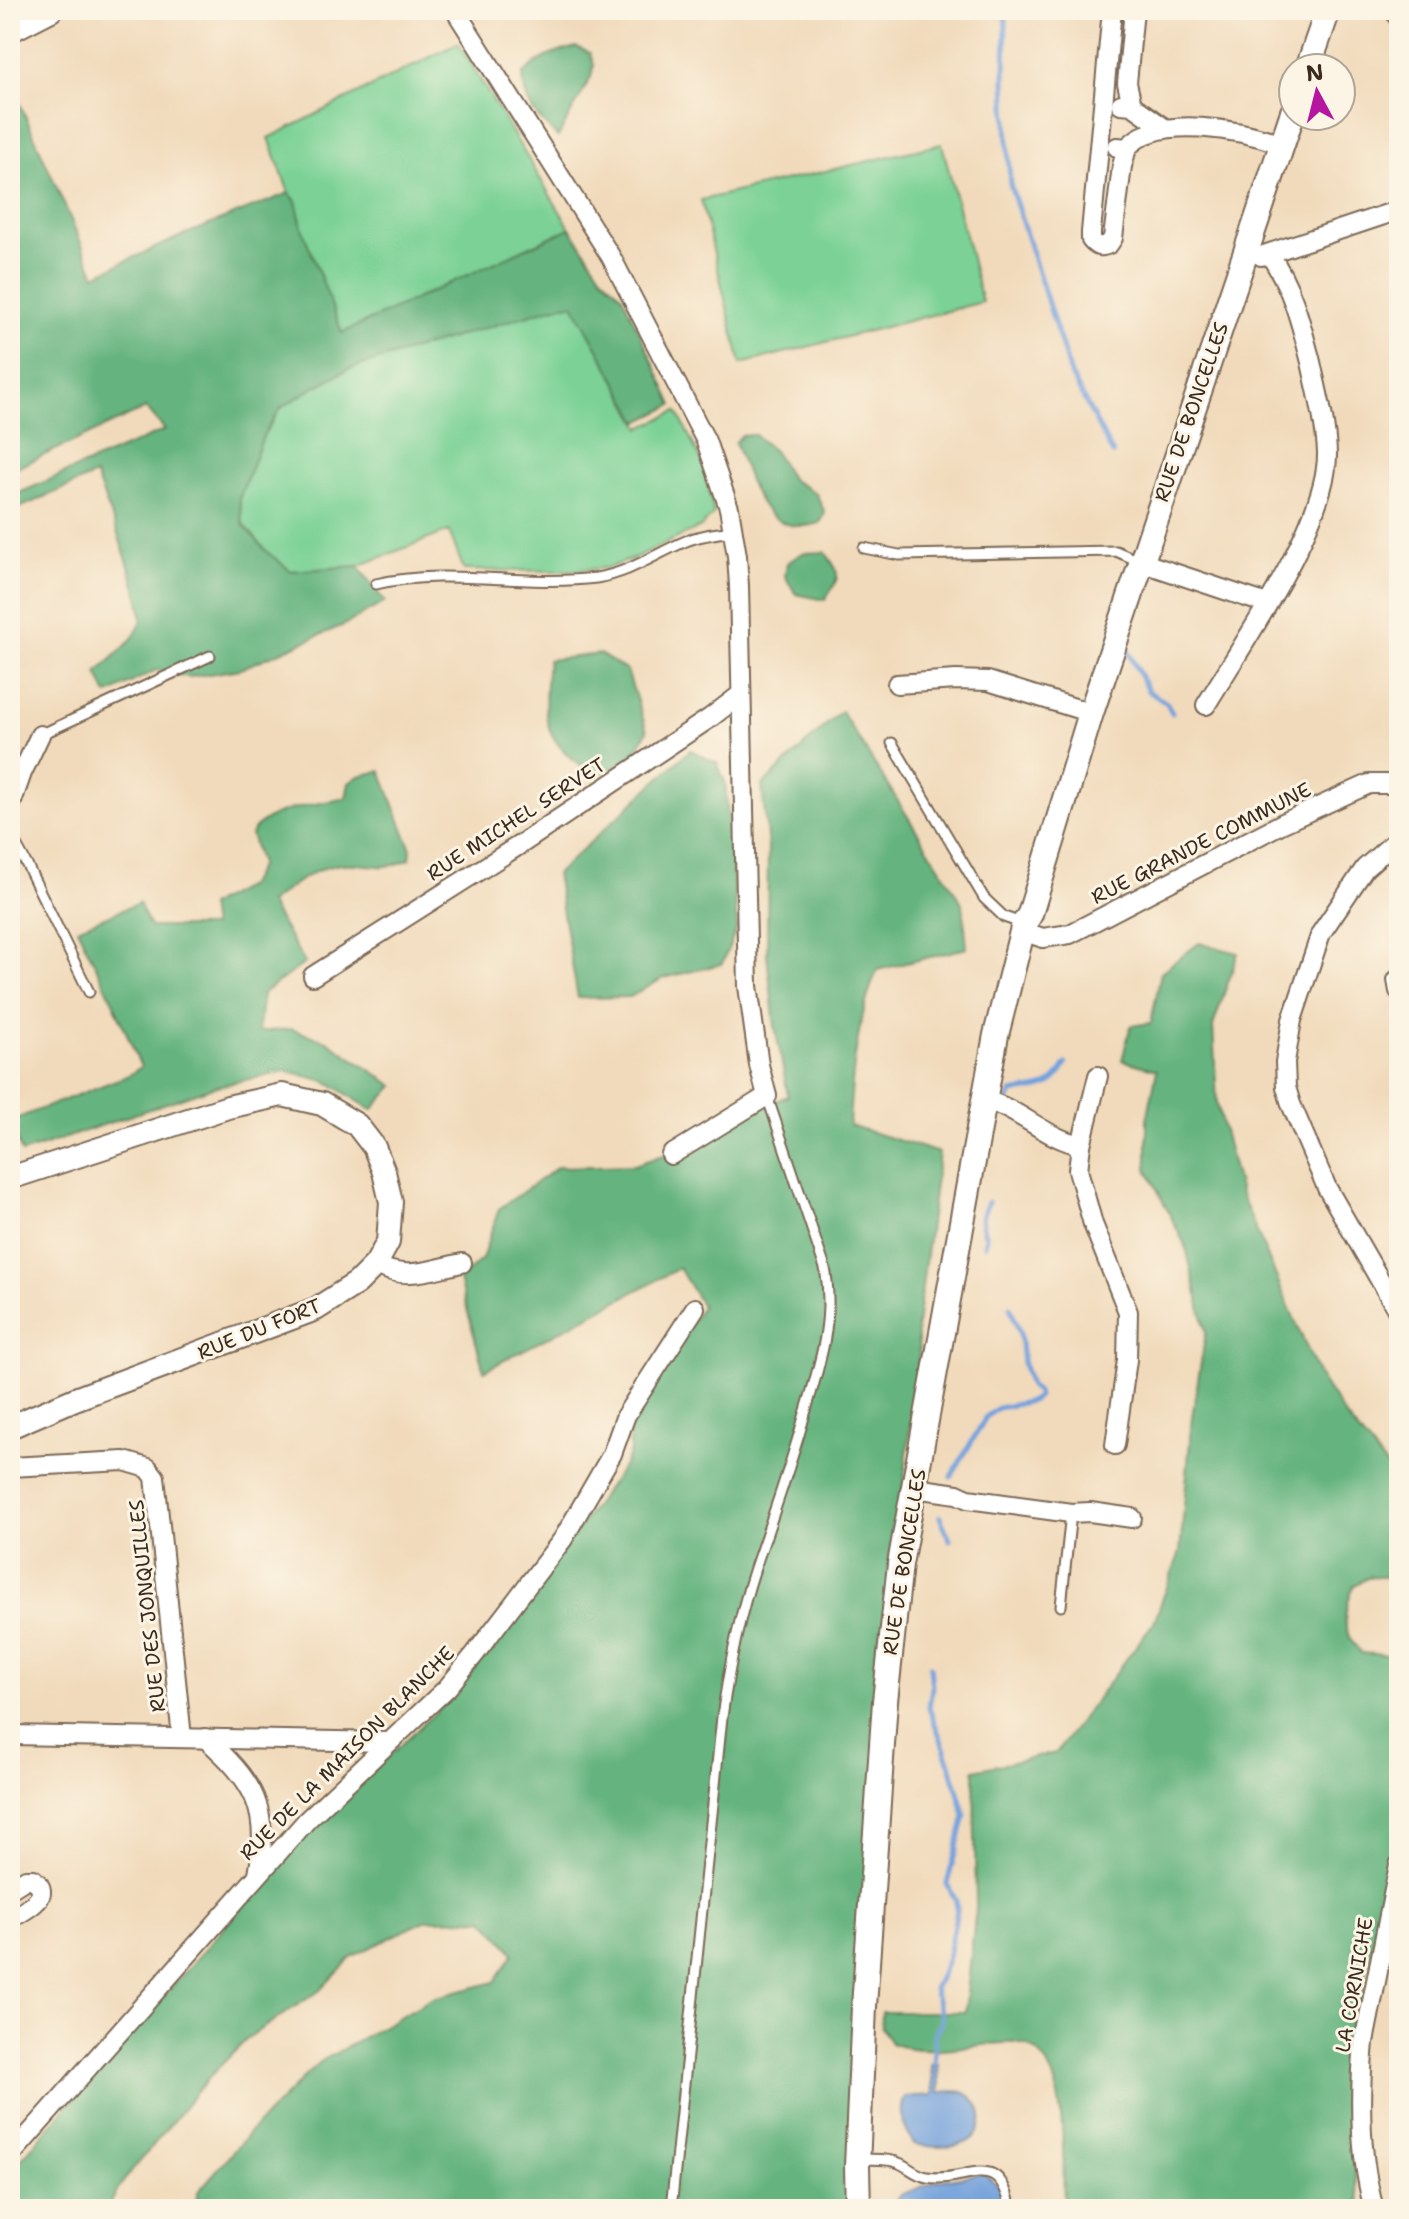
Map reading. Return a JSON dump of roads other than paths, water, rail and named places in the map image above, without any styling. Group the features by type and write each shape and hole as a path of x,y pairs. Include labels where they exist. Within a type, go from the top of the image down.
{"main road":[{"path":"1314,52 1328,10"},
{"name":"RUE DE BONCELLES","path":"858,2209 857,2159 864,2007 885,1701 900,1564 996,1035 1023,928 1035,900 1091,713 1286,132"}],"street":[{"path":"10,31 51,10"},
{"path":"455,10 626,284 706,441 723,487 733,531 739,586 748,986 757,1054 767,1096 671,1155"},
{"path":"1112,10 1091,240 1096,246 1109,244 1113,238 1122,166 1127,148 1137,139 1163,127 1242,132 1282,144"},
{"path":"1132,105 1127,83 1134,10"},
{"path":"1105,103 1132,105 1163,127"},
{"path":"1099,145 1127,148"},
{"path":"1242,260 1269,254 1399,210"},
{"path":"1206,705 1267,604 1317,504 1327,454 1314,378 1298,313 1284,278 1269,254"},
{"path":"1141,562 1267,604"},
{"path":"897,684 988,681 1091,713"},
{"name":"RUE MICHEL SERVET","path":"313,976 521,844 740,695"},
{"path":"10,807 40,735"},
{"name":"RUE GRANDE COMMUNE","path":"1023,928 1043,938 1070,934 1283,823 1369,784 1399,784"},
{"path":"1399,838 1365,868 1321,933 1292,1020 1285,1062 1291,1104 1327,1188 1399,1313"},
{"path":"1098,1076 1078,1170 1088,1206 1128,1312 1127,1360 1115,1445"},
{"name":"RUE DU FORT","path":"10,1178 228,1107 282,1095 322,1104 357,1125 374,1147 391,1202 388,1242 376,1264 357,1283 316,1309 75,1399 10,1427"},
{"path":"984,1100 1081,1145"},
{"path":"376,1264 401,1275 462,1263"},
{"name":"RUE DE LA MAISON BLANCHE","path":"10,2156 307,1820 447,1688 563,1539 612,1454 626,1415 695,1308"},
{"name":"RUE DES JONQUILLES","path":"10,1467 124,1461 148,1468 155,1477 182,1738"},
{"path":"915,1488 957,1494 968,1499 1132,1518"},
{"path":"10,1735 389,1742"},
{"path":"205,1738 239,1770 256,1799 262,1834 258,1874"},
{"name":"LA CORNICHE","path":"1374,2209 1362,2135 1362,2066 1399,1865"},
{"path":"10,1889 26,1879 33,1879 40,1883 42,1892 38,1902 10,1919"}],"lane":[{"path":"376,584 420,577 600,577 632,568 693,539 733,531"},
{"path":"864,548 899,555 1116,551 1141,562"},
{"path":"40,735 210,656"},
{"path":"892,743 984,898 1004,917 1023,928"},
{"path":"10,834 89,992"},
{"path":"671,2209 730,1661 750,1584 784,1486 820,1364 828,1323 829,1295 825,1268 767,1096"},
{"path":"1061,1606 1071,1513"},
{"path":"857,2159 899,2163 927,2177 982,2171 991,2173 1008,2191 1011,2209"}],"water":[{"path":"931,2064 938,2064 939,2092 965,2093 979,2109 979,2130 963,2144 946,2147 914,2144 905,2127 902,2110 905,2097 933,2095"},
{"path":"983,2173 1001,2187 1005,2209 890,2209 900,2195 937,2181"}],"waterway":[{"path":"1006,10 1005,83 1010,184 1071,375 1113,454"},
{"path":"1127,650 1148,691 1167,703 1172,713"},
{"path":"1008,1100 1012,1093 1050,1084 1066,1064"},
{"path":"984,1232 981,1219 988,1202"},
{"path":"985,1245 986,1235"},
{"path":"951,1477 986,1417 998,1408 1031,1401 1038,1396 1030,1386 1023,1363 1020,1334 1010,1307"},
{"path":"940,1517 950,1540"},
{"path":"930,1666 932,1687 929,1708 965,1816 947,1884 957,1910 947,1961 934,1989 941,2015 941,2023 934,2033 935,2070"}]}
